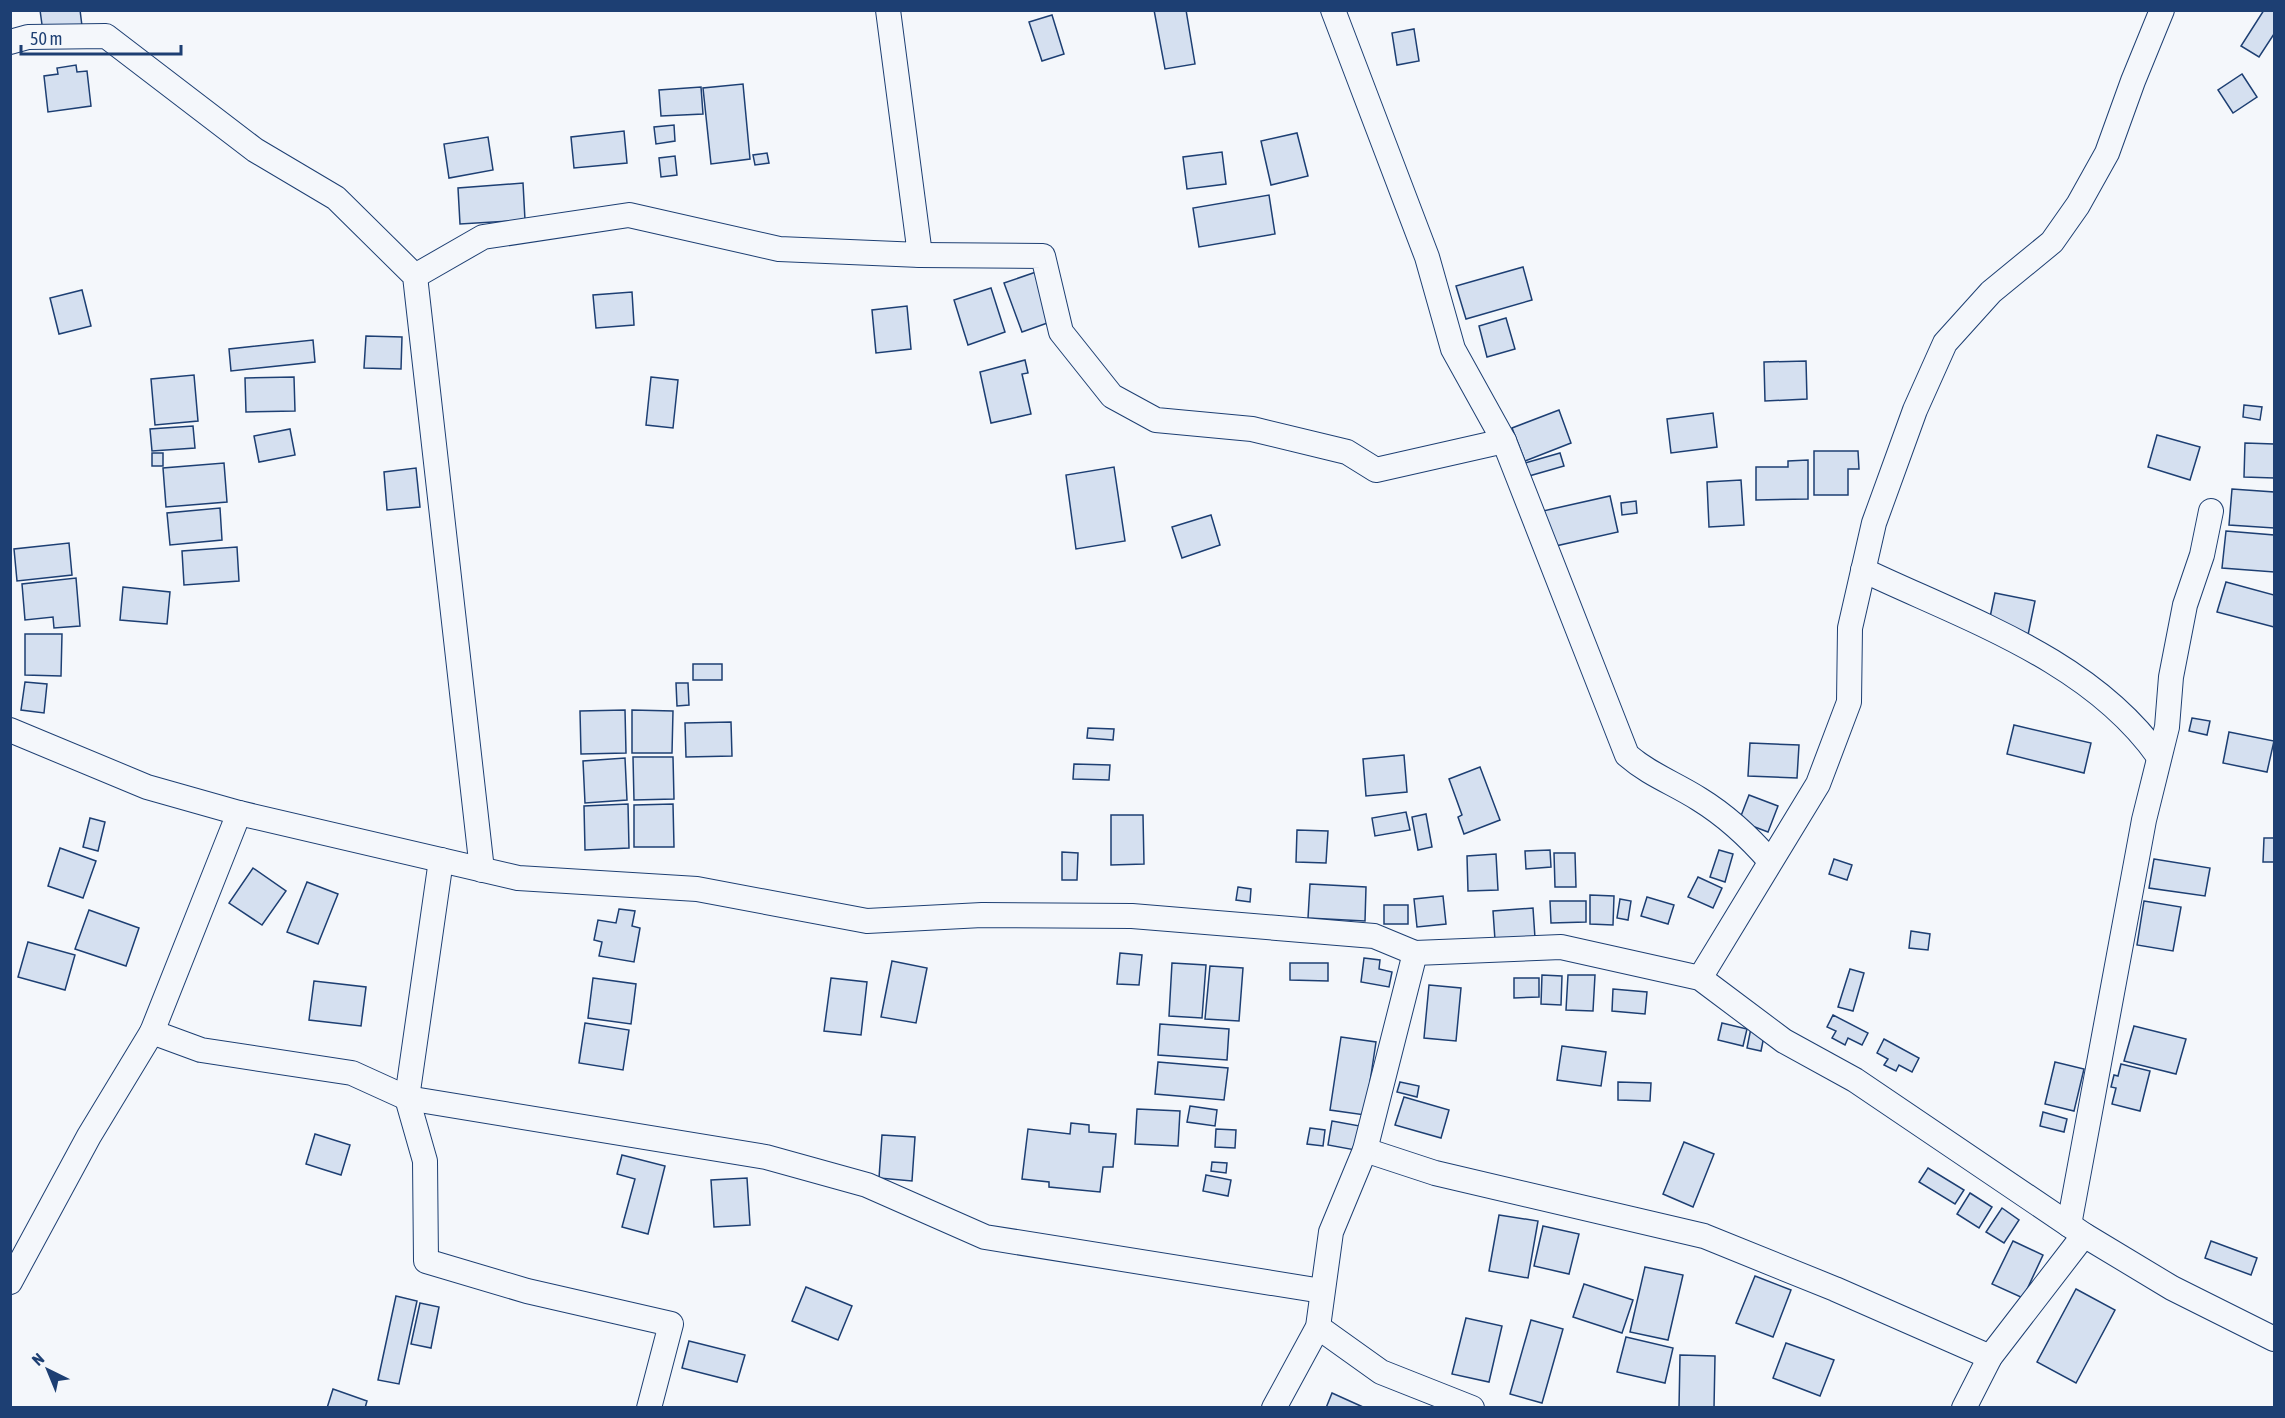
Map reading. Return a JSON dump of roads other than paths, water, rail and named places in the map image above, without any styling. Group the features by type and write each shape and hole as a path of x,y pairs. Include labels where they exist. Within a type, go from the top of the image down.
{"street":[{"path":"888,10 920,255"},
{"path":"1333,10 1427,257 1453,349 1504,441 1627,755 1647,772 1700,799 1752,841 1770,861"},
{"path":"1700,978 1818,784 1849,702 1850,628 1878,513 1915,410 1945,343 1991,292 2052,242 2078,205 2107,153 2162,10"},
{"path":"10,42 28,37 106,36 255,150 336,198 415,276 482,870"},
{"path":"415,276 483,237 629,215 780,249 920,255 1043,256 1061,332 1112,396 1156,420 1252,429 1347,452 1376,470 1504,441"},
{"path":"1964,1407 1990,1357 2077,1230 2144,820 2167,727 2171,677 2185,605 2202,555 2211,511"},
{"path":"1863,570 2060,666 2142,733 2159,757"},
{"path":"10,730 147,787 239,813 518,878 697,889 867,921 982,915 1132,916 1374,936 1415,953 1561,946 1700,978 1784,1041 1855,1080 2077,1230 2172,1288 2274,1339"},
{"path":"10,1282 89,1137 152,1032 239,813"},
{"path":"441,860 408,1098 425,1161 426,1261 527,1291 671,1324 649,1407"},
{"path":"1275,1407 1317,1327 1331,1232 1365,1150 1415,953"},
{"path":"152,1032 201,1050 352,1073 408,1098 766,1157 867,1185 985,1237 1322,1291"},
{"path":"1365,1150 1435,1173 1704,1236 1835,1289 1990,1357"},
{"path":"1317,1327 1381,1372 1472,1407"}]}
